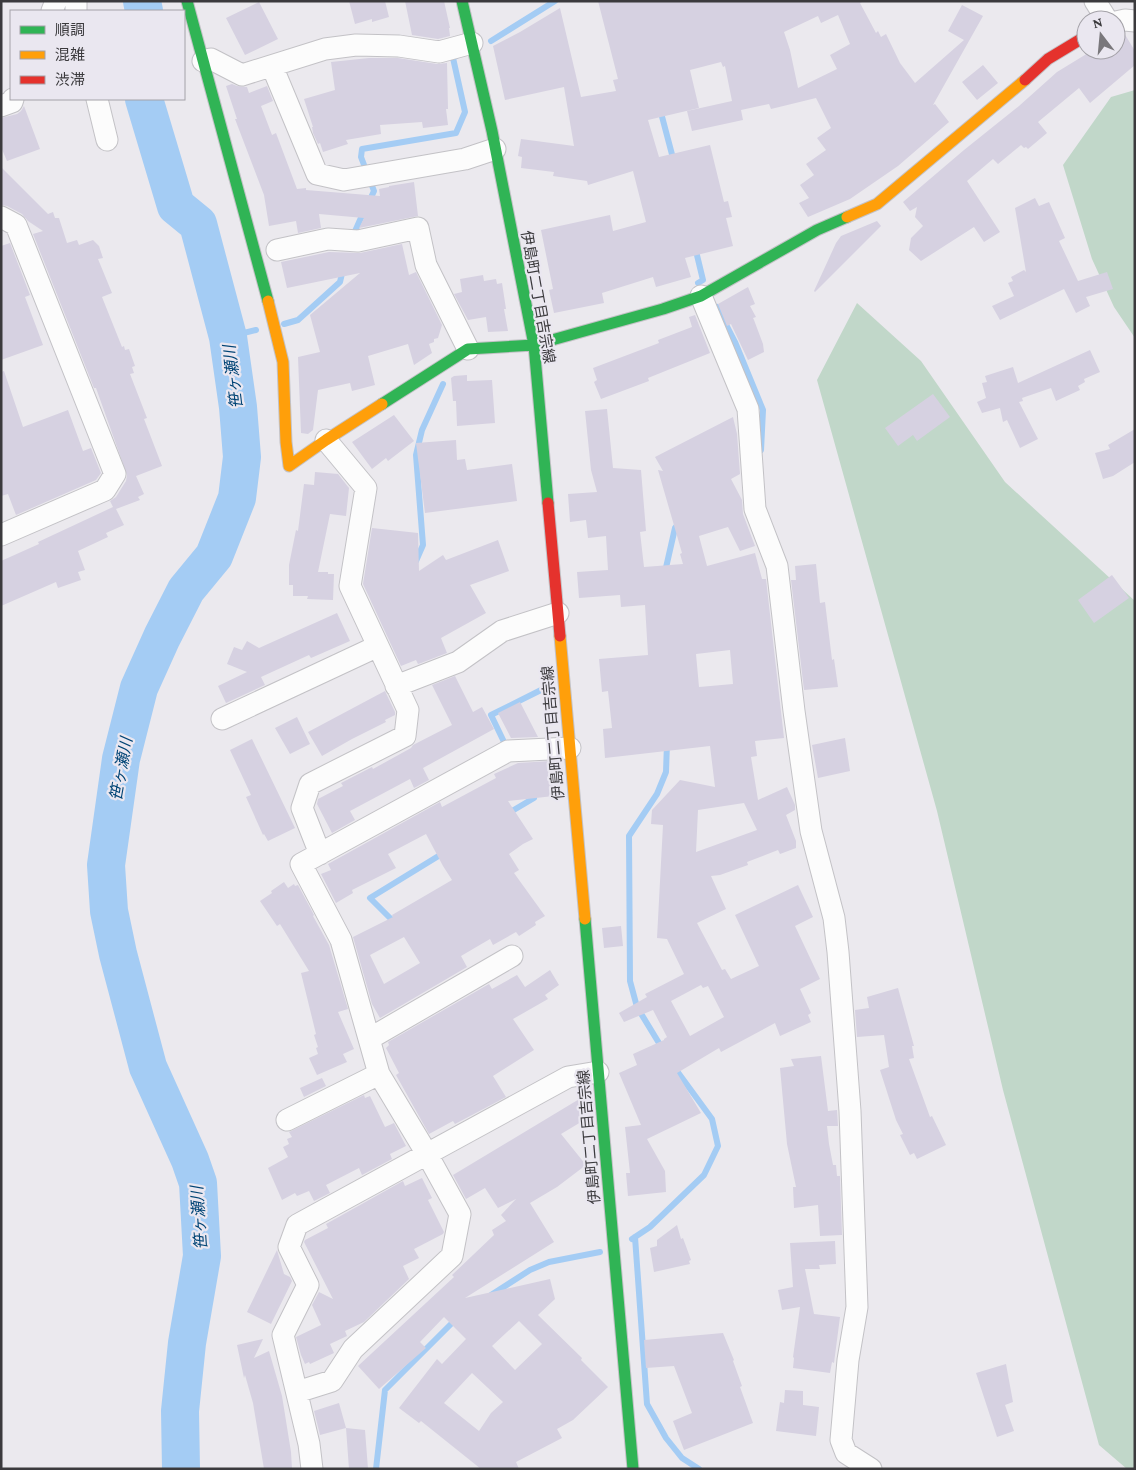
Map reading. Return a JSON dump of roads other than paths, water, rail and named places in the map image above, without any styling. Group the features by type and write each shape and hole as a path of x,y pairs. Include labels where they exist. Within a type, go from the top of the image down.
{"street":[{"path":"187,1 283,362 286,442 289,466 326,440 468,349 534,345 663,309 701,296 817,230 877,204 1009,94 1048,58 1076,42"},
{"name":"伊島町二丁目吉宗線","path":"462,1 495,149 534,345 633,1469"},
{"path":"203,61 212,59 242,75 325,49 356,45 399,46 439,52 472,43"},
{"path":"272,66 317,174 344,180 465,159 495,149"},
{"path":"1,106 13,100"},
{"path":"96,100 107,140"},
{"path":"1,217 16,225 115,474 104,490 1,536"},
{"path":"277,250 328,239 351,241 418,228 426,265 468,349"},
{"path":"701,296 748,409 755,509 777,566 811,831 834,918 850,1111 857,1307 848,1360 841,1440 846,1453 871,1469"},
{"path":"320,854 302,808 310,784 405,736 408,710 350,586 366,488 326,440"},
{"path":"396,686 458,662 502,631 558,613"},
{"path":"222,719 378,646"},
{"path":"297,1392 332,1381 353,1349 452,1256 460,1214 379,1074 341,940 301,864 508,751 570,748"},
{"path":"369,1040 512,956"},
{"path":"312,1469 309,1444 283,1335 308,1286 289,1247 297,1225 568,1077 598,1072"},
{"path":"287,1120 379,1074"}],"waterway":[{"name":"笹ヶ瀬川","path":"142,1 144,10"},
{"path":"491,41 555,1"},
{"path":"369,202 374,191 361,157 362,149 456,133 465,112 453,58 458,55"},
{"name":"笹ヶ瀬川","path":"144,100 176,206 198,224 228,337 238,407 242,457 237,498 214,556 186,590 139,688 121,759 106,865 109,911 118,954 148,1067 190,1160 198,1183 202,1256 187,1343 180,1411 181,1469"},
{"path":"660,109 674,162"},
{"path":"352,238 364,211"},
{"path":"695,247 703,280 698,283"},
{"path":"284,324 298,320 340,282 343,269"},
{"path":"717,307 735,342 763,410 761,450"},
{"path":"228,337 256,330"},
{"path":"416,561 423,545 416,455 422,430 443,384"},
{"path":"665,572 675,528 680,522"},
{"path":"505,744 491,715 545,688 547,675"},
{"path":"662,1048 637,1007 630,981 629,836 657,794 666,772 667,743"},
{"path":"507,814 534,798 531,792"},
{"path":"396,924 370,898 445,852"},
{"path":"632,1239 650,1227 704,1175 718,1146 712,1119 674,1067"},
{"path":"635,1237 647,1404 666,1438 682,1458 699,1469"},
{"path":"491,1295 530,1270 549,1262 600,1252"},
{"path":"376,1469 385,1390 456,1319"}]}
